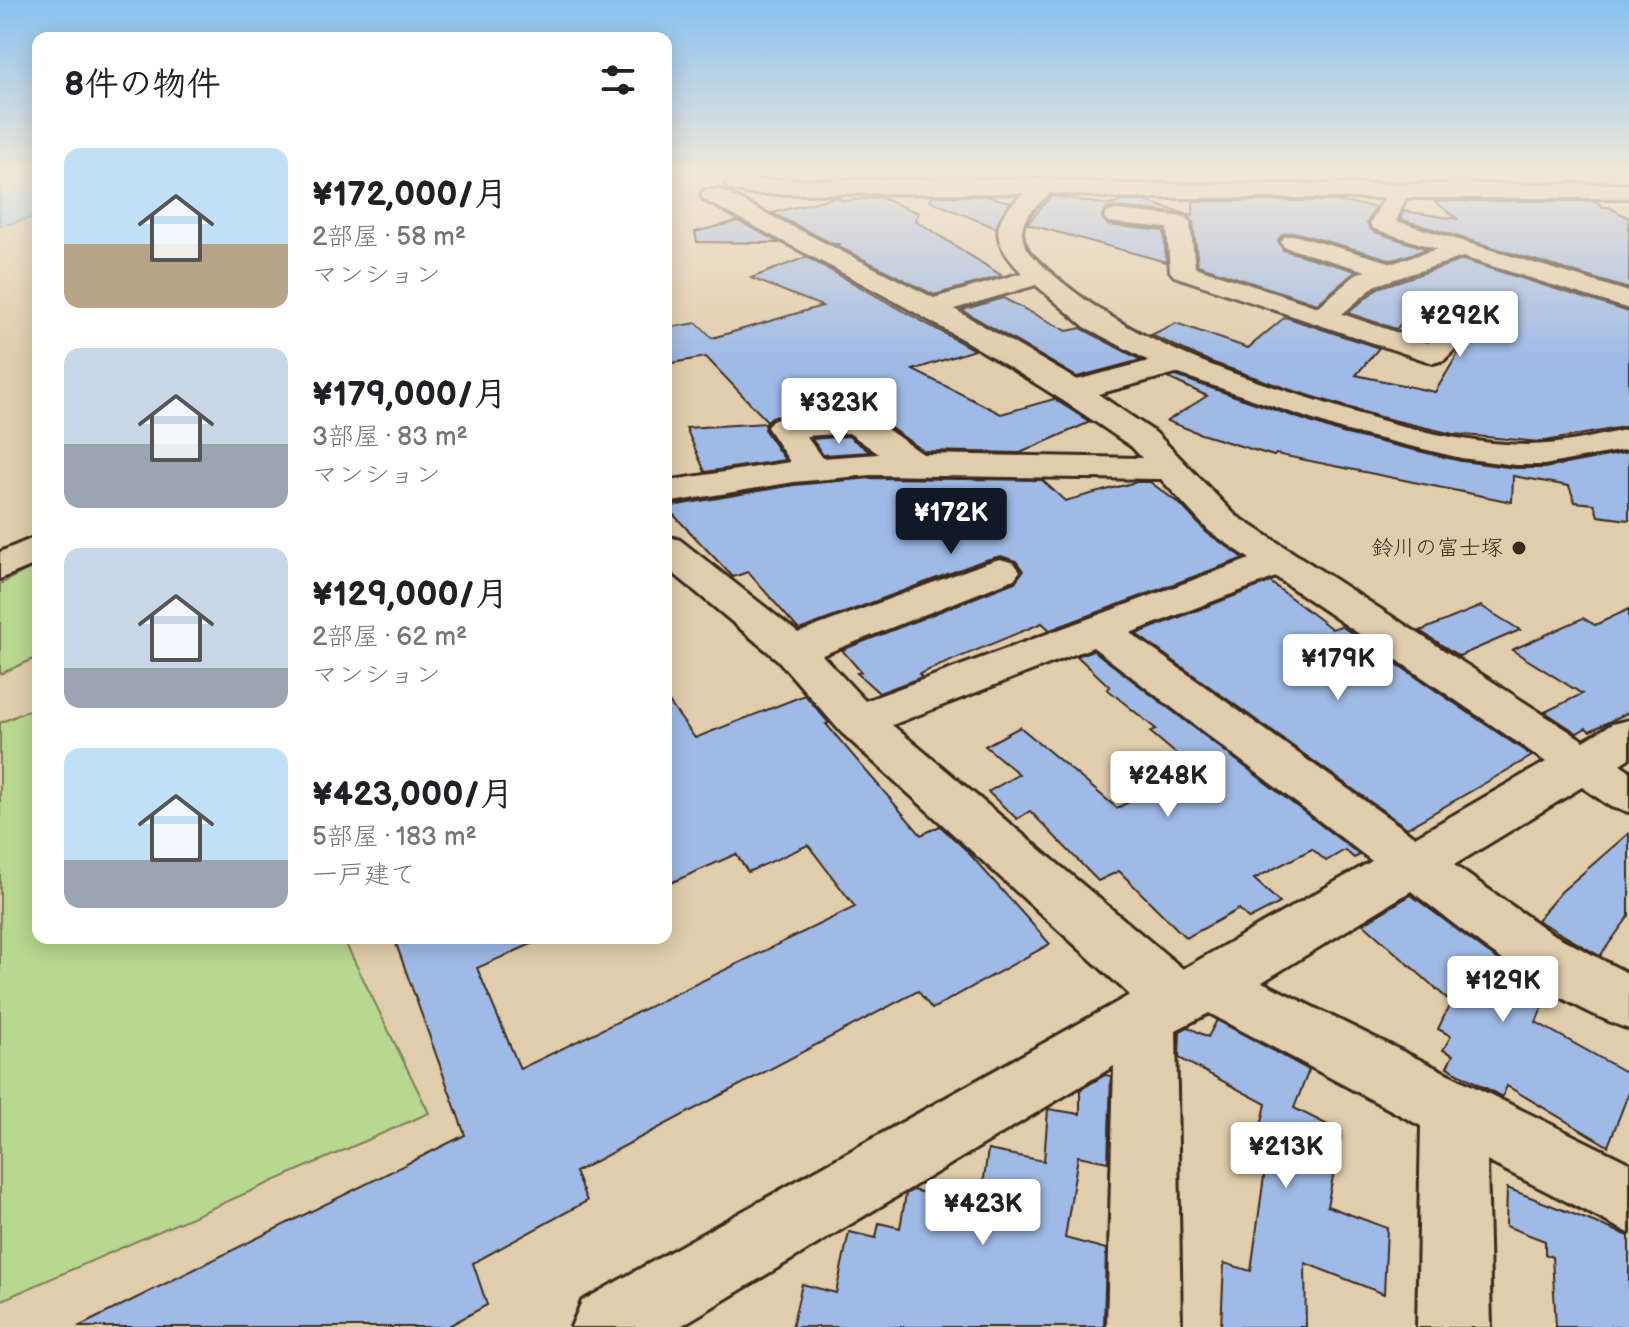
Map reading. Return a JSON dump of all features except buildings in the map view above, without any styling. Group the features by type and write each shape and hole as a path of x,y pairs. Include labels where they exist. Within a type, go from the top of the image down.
{"street":[{"path":"792,236 931,307 1073,391 1144,440 1222,523 1629,794"},
{"path":"1010,236 1011,241 1040,276 1099,323 1177,363 1243,389 1382,431 1464,449 1519,456 1581,450 1629,439"},
{"path":"1179,236 1183,271 1433,354 1472,317"},
{"path":"1421,236 1629,301"},
{"path":"1293,242 1394,271"},
{"path":"1322,317 1367,279 1463,249"},
{"path":"931,307 1040,276"},
{"path":"1073,391 1177,363"},
{"path":"813,471 784,427 856,423 916,465"},
{"path":"1581,450 1629,475"},
{"path":"672,491 741,478 916,465 1170,469"},
{"path":"0,567 32,551"},
{"path":"672,553 793,650 857,721 1178,1000 1454,1109 1629,1199"},
{"path":"857,721 1281,561"},
{"path":"793,650 1000,571"},
{"path":"1097,630 1529,949 1629,1003"},
{"path":"608,1327 1412,865 1629,736"},
{"path":"1144,1327 1178,1000"},
{"path":"1454,1109 1454,1327"}],"green space":[{"path":"32,567 32,660 0,674 0,584"},
{"path":"32,709 32,944 346,944 429,1113 0,1301 0,723"}],"place":[{"name":"鈴川の富士塚","path":"1519,548"}]}
